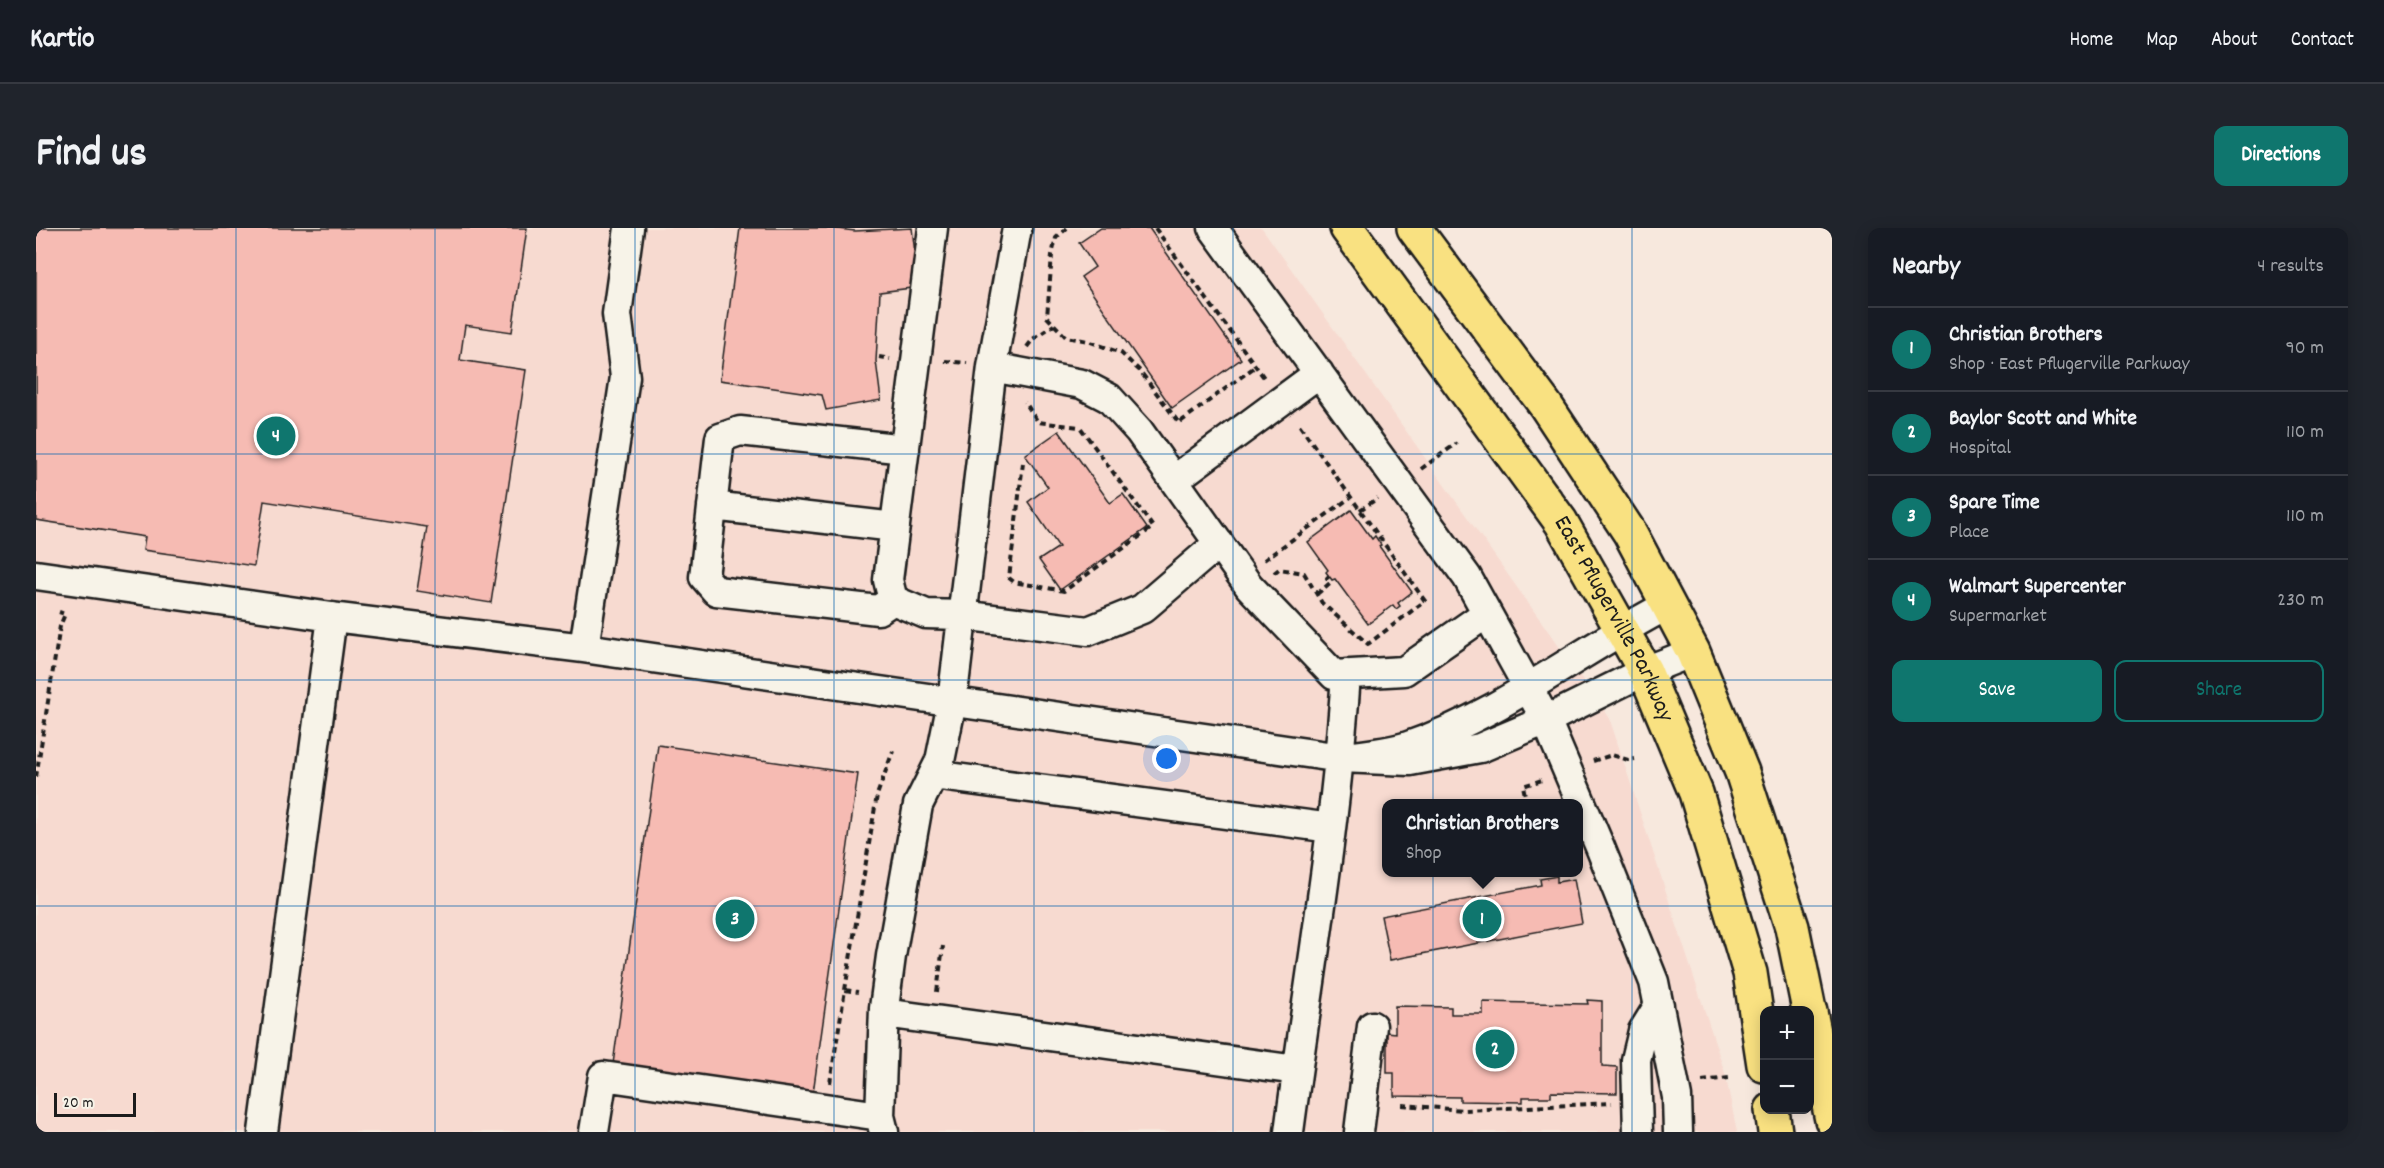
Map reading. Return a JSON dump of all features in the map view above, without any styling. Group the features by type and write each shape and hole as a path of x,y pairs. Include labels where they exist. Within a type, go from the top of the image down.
{"main road":[{"name":"East Pflugerville Parkway","path":"1347,228 1561,522 1645,671 1700,804 1750,973 1763,1060"},
{"path":"1414,228 1546,406 1630,533 1693,652 1742,772 1792,927 1808,1006"},
{"path":"1814,1035 1832,1120"},
{"path":"1773,1114 1775,1132"}],"lane":[{"path":"584,648 625,377 617,314 629,228"},
{"path":"893,600 888,580 933,228"},
{"path":"594,1132 603,1076 826,1108 882,1124 884,1013 891,956 918,805 940,761 952,702 984,366 1017,228"},
{"path":"1213,228 1467,577 1546,720 1580,799"},
{"path":"984,366 1082,384 1109,398 1139,431 1248,586 1334,675 1404,670 1487,613"},
{"path":"1174,480 1318,373"},
{"path":"893,600 878,610 716,591 704,577 720,438 740,432 905,449"},
{"path":"712,506 895,527"},
{"path":"893,600 927,614 962,615 1088,631 1142,609 1219,543"},
{"path":"36,575 333,617 584,648 1341,758 1410,761 1480,748 1546,720 1645,671 1693,652"},
{"path":"1341,758 1406,747 1470,721 1528,688 1621,629 1668,605"},
{"path":"263,1132 333,617"},
{"path":"1289,1132 1323,904 1341,758 1346,675"},
{"path":"933,775 1331,828"},
{"path":"1583,807 1654,982 1677,1096 1678,1132"},
{"path":"1638,1132 1636,1060 1643,1031 1659,1005"},
{"path":"884,1013 1297,1070"},
{"path":"1359,1132 1372,1026"}],"path":[{"path":"1067,228 1056,238 1052,255 1047,317 1066,337 1088,341 1121,353 1140,371 1179,423 1256,366"},
{"path":"1155,228 1269,384"},
{"path":"1024,349 1033,339 1054,325"},
{"path":"943,361 984,366"},
{"path":"1022,397 1038,422 1080,428 1153,527 1064,591 1014,582 1009,578 1023,463"},
{"path":"1269,577 1279,569 1304,573 1322,603 1368,644 1425,601 1294,417"},
{"path":"1417,471 1456,443"},
{"path":"1360,510 1381,496"},
{"path":"1258,565 1351,497"},
{"path":"1317,594 1330,583 1327,578 1329,576"},
{"path":"36,777 60,626 65,614 59,612"},
{"path":"826,1108 877,795 893,751"},
{"path":"1590,762 1612,755 1628,760 1635,759"},
{"path":"1526,799 1523,786 1546,779"},
{"path":"936,995 943,946"},
{"path":"845,990 864,992"},
{"path":"1692,1082 1729,1078"},
{"path":"1402,1105 1463,1110 1623,1103"}],"shaded area":[{"path":"36,228 1262,228 1609,717 1725,1073 1737,1132 36,1132"}],"building":[{"path":"36,228 527,228 512,332 465,325 460,360 526,370 491,603 417,591 427,527 264,501 254,566 143,550 145,537 36,520"},
{"path":"740,228 830,228 855,231 912,228 919,287 880,292 876,361 881,400 826,410 822,395 720,380"},
{"path":"1101,228 1149,228 1241,359 1172,408 1081,277 1095,267 1079,243"},
{"path":"1059,431 1110,503 1123,494 1147,528 1060,590 1039,560 1059,547 1028,502 1048,487 1025,455"},
{"path":"1351,510 1372,539 1375,536 1381,545 1379,546 1412,592 1398,603 1400,606 1396,609 1393,605 1368,624 1335,579 1332,580 1326,572 1328,570 1308,542"},
{"path":"658,745 858,774 813,1093 613,1064"},
{"path":"1557,877 1557,882 1574,879 1582,923 1390,960 1381,916 1541,885 1540,879"},
{"path":"1587,1000 1602,1001 1602,1066 1617,1067 1617,1093 1551,1092 1551,1097 1523,1097 1523,1102 1460,1101 1460,1097 1394,1096 1394,1073 1387,1073 1387,1032 1395,1033 1395,1006 1451,1007 1451,1014 1483,1014 1483,1002 1588,1004"}],"place":[{"name":"Walmart Supercenter","path":"276,436"},
{"name":"Spare Time","path":"735,919"},
{"name":"Christian Brothers","path":"1482,919"},
{"name":"Baylor Scott and White","path":"1495,1049"}]}
